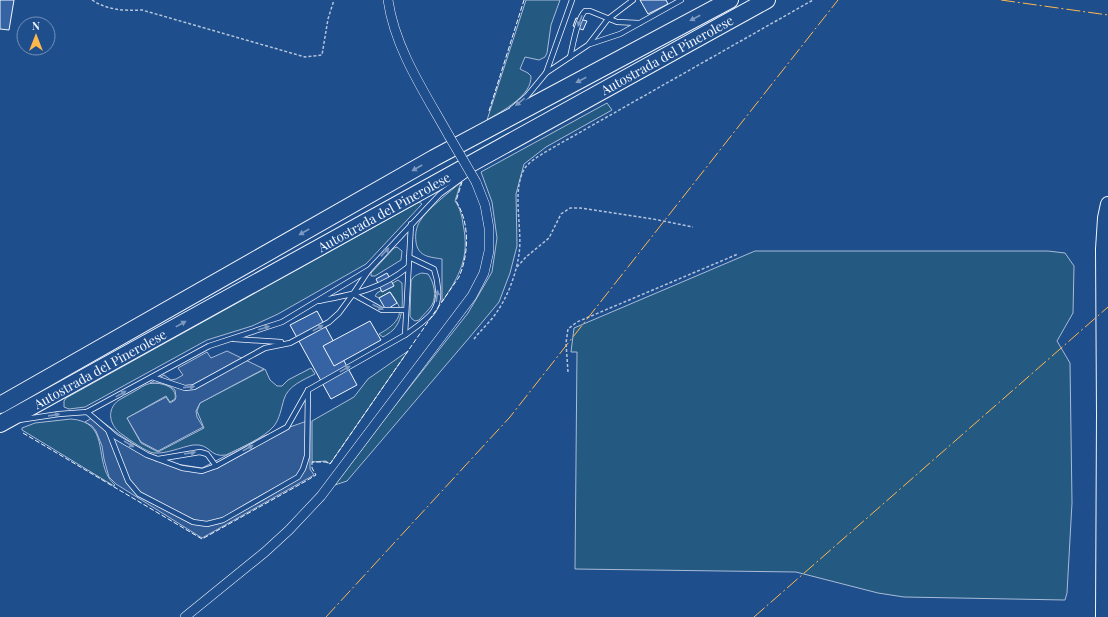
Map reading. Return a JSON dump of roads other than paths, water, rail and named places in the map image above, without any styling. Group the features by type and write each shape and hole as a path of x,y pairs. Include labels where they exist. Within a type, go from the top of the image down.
{"highway":[{"name":"Autostrada del Pinerolese","path":"0,405 434,158 730,0"},
{"name":"Autostrada del Pinerolese","path":"1,423 767,0"}],"main road":[{"path":"1103,617 1103,250 1108,204"}],"street":[{"path":"185,617 265,552 289,530 320,496 472,296 484,274 489,251 489,228 485,205 476,182 409,65 397,34 388,0"}],"lane":[{"path":"546,73 572,0"},
{"path":"588,45 608,19 633,0"},
{"path":"509,111 527,96 546,73 588,45 620,34 681,0"},
{"path":"570,57 575,33 584,12 590,11 617,22 639,23"},
{"path":"574,113 644,69"},
{"path":"434,158 503,115"},
{"path":"152,377 185,388 194,387 265,348 290,343 329,322 339,313 370,269 411,224 440,194 475,168"},
{"path":"405,335 411,224"},
{"path":"87,412 116,436 147,455 182,468 202,471 216,466 287,426 308,390 405,335 415,328 434,310 438,296 438,278 434,269 409,257"},
{"path":"315,302 375,288 401,273 408,267"},
{"path":"1,423 59,414 87,412 209,346 282,322 370,269"},
{"path":"353,294 382,310 406,310"},
{"path":"228,339 290,343"},
{"path":"107,429 128,481 139,494 193,522 208,524 223,520 298,477 303,469 307,456 308,390"},
{"path":"158,459 200,452 207,454 216,466"}]}
